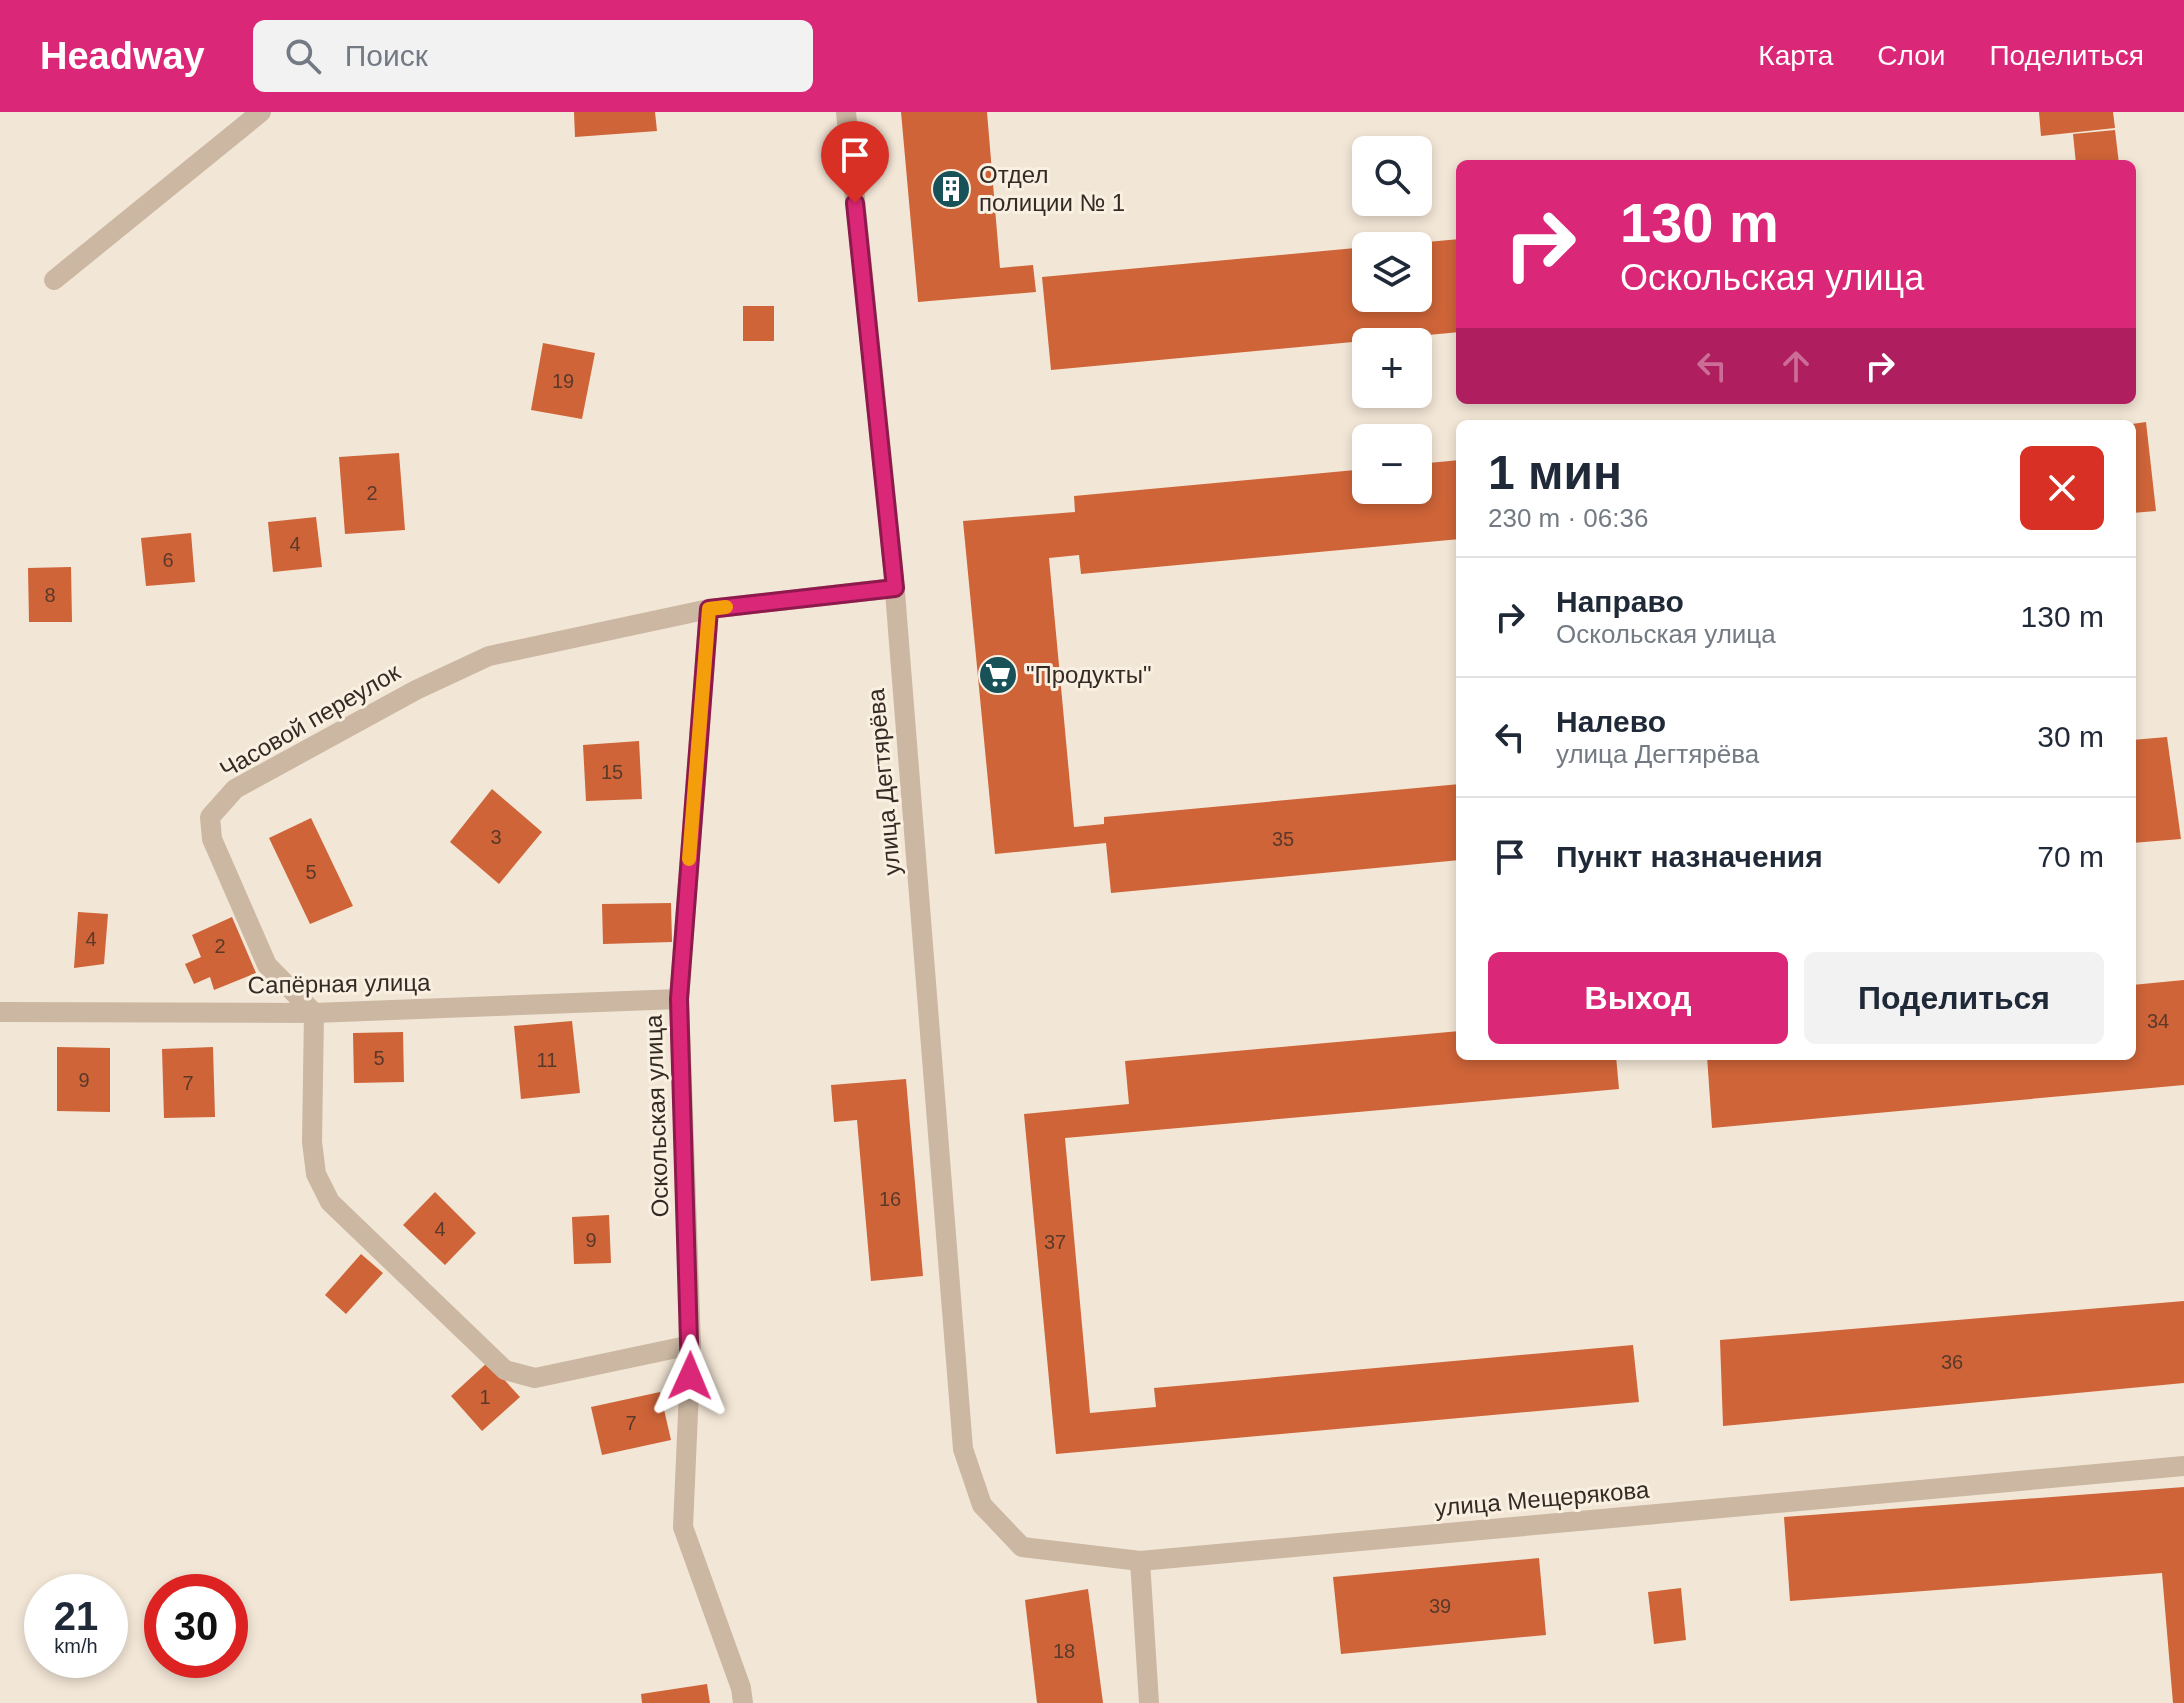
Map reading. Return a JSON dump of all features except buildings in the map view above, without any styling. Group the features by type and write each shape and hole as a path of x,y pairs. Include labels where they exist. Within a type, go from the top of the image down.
{"street":[{"path":"54,280 261,112"},
{"name":"улица Дегтярёва","path":"846,112 895,588 963,1449"},
{"path":"709,609 895,588"},
{"name":"Оскольская улица","path":"709,609 679,999 691,1345 683,1527 741,1688 743,1703"},
{"name":"Часовой переулок","path":"314,1013 267,965 212,839 210,817 235,789 416,690 489,656 709,609"},
{"name":"Сапёрная улица","path":"0,1012 314,1013 679,999"},
{"path":"314,1013 312,1142 316,1174 330,1202 505,1370 535,1378 691,1345"},
{"name":"улица Мещерякова","path":"963,1449 982,1505 1022,1547 1140,1561 2184,1466"},
{"path":"1140,1561 1149,1703"}],"slow traffic":[{"path":"689,859 709,609 726,607"}],"place":[{"name":"Отдел полиции № 1","path":"951,189"},
{"name":"\"Продукты\"","path":"998,675"}],"route":[{"path":"690,1376 679,999 709,609 895,588 855,203"}]}
